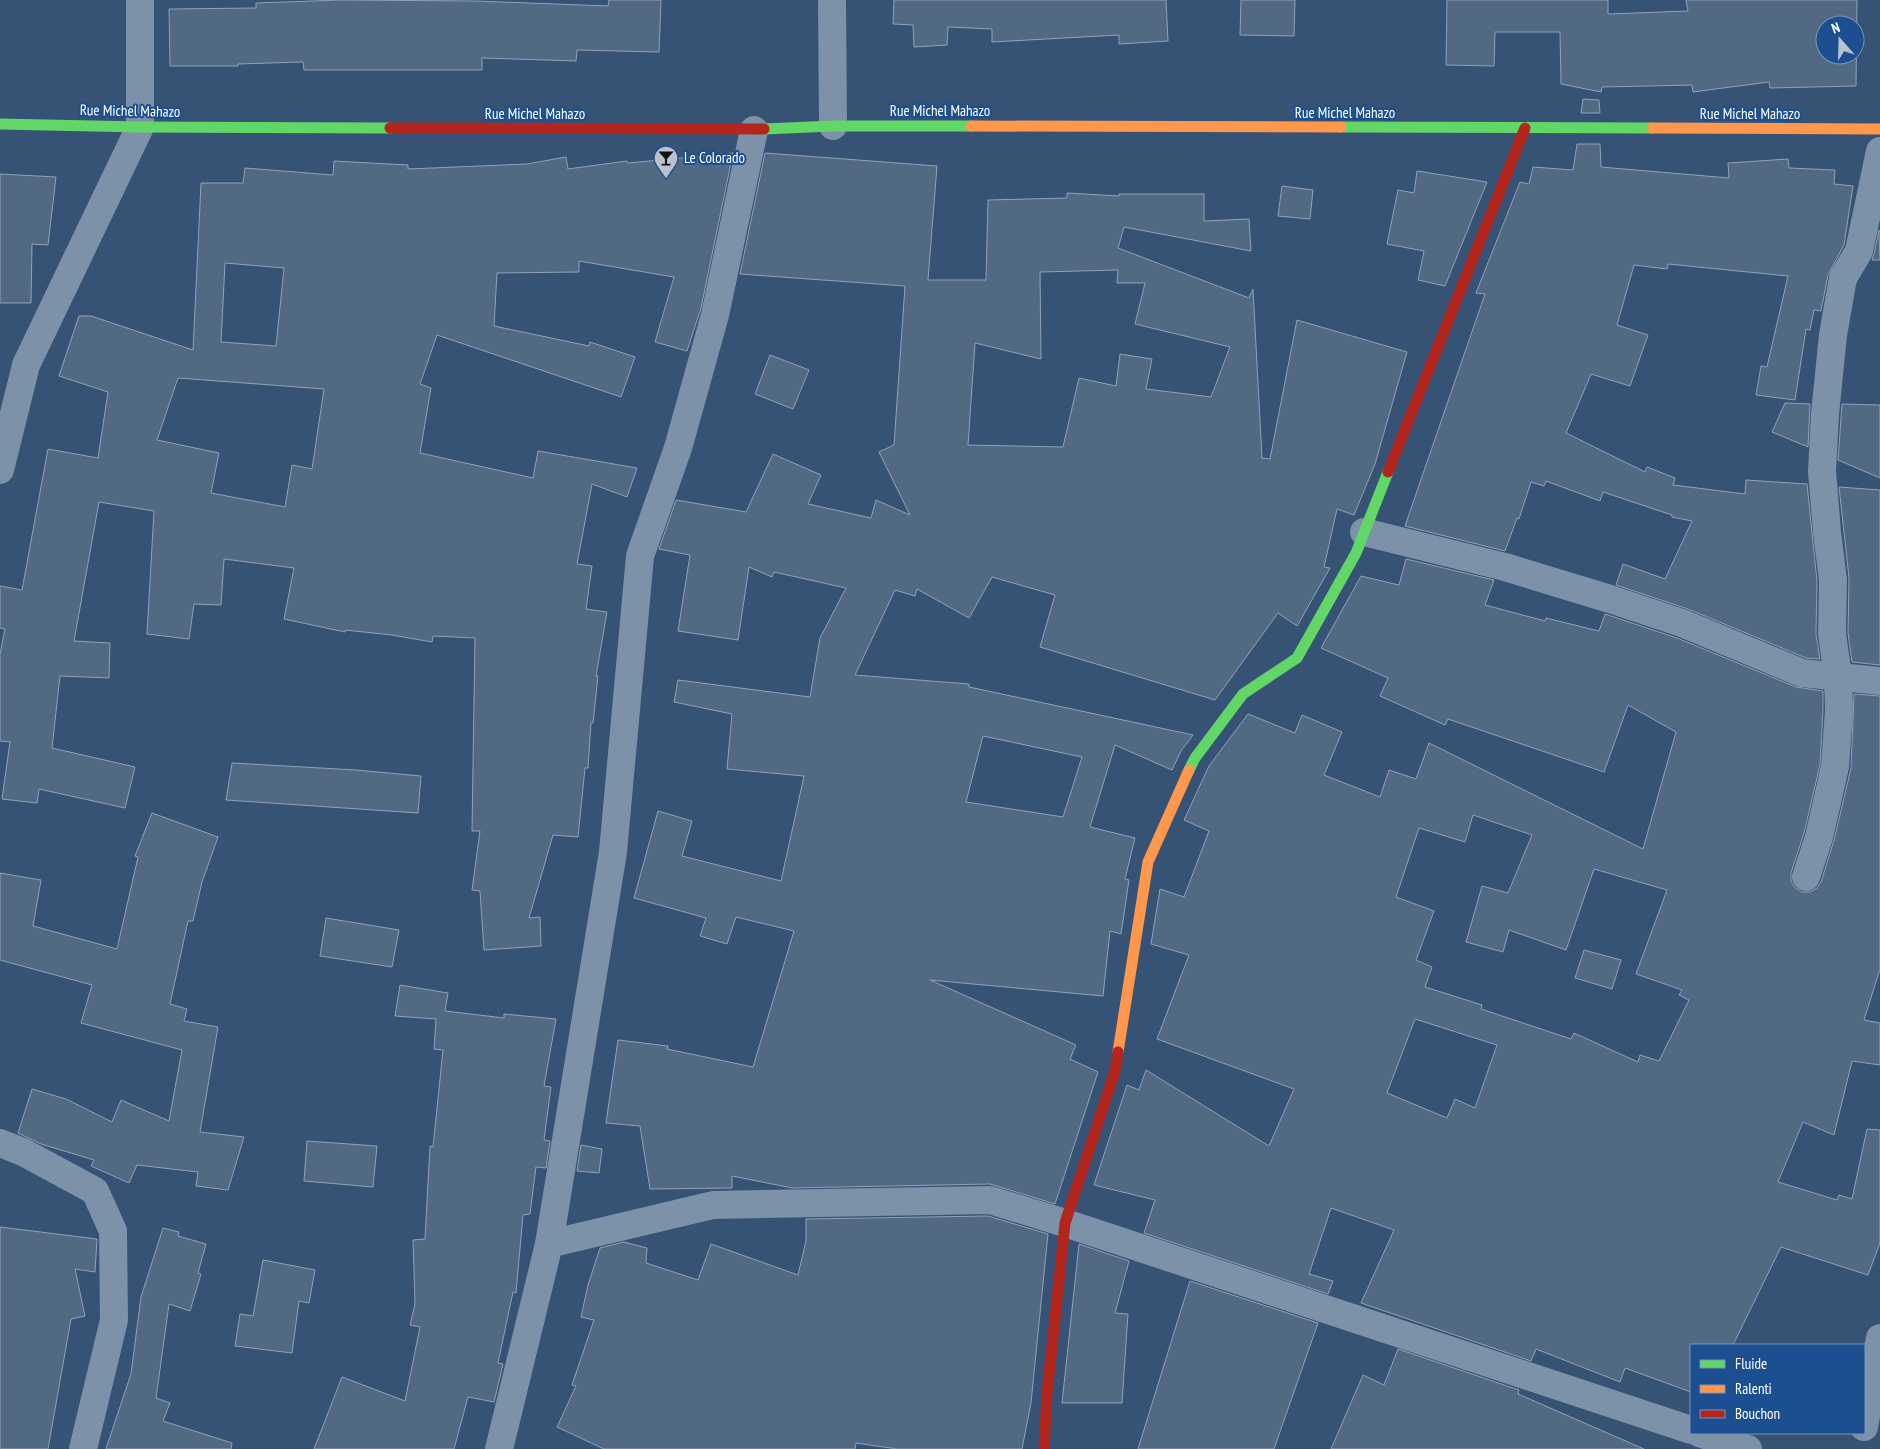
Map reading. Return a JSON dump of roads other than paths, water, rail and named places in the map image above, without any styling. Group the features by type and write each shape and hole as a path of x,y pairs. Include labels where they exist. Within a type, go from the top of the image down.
{"street":[{"path":"0,470 26,365 140,127 140,0"},
{"path":"832,0 832,126"},
{"name":"Rue Michel Mahazo","path":"0,124 140,127 754,130 832,126 1880,129"},
{"path":"1044,1449 1047,1394 1065,1223 1115,1071 1148,862 1195,758 1243,694 1297,658 1356,553 1525,128"},
{"path":"499,1449 549,1244 613,852 640,556 678,448 715,315 754,130"},
{"path":"1806,877 1819,837 1835,767 1839,710 1838,676 1832,634 1833,580 1822,471 1824,414 1833,335 1843,278 1859,251 1880,151"},
{"path":"1364,532 1505,567 1610,599 1682,624 1802,673 1880,681"},
{"path":"0,1143 23,1152 95,1192 113,1231 114,1320 83,1449"},
{"path":"549,1244 713,1205 990,1200 1065,1223 1690,1430"},
{"path":"1865,1421 1880,1338"},
{"path":"1702,1434 1748,1449"},
{"path":"1860,1449 1863,1434"}],"place":[{"name":"Le Colorado","path":"666,179"}]}
